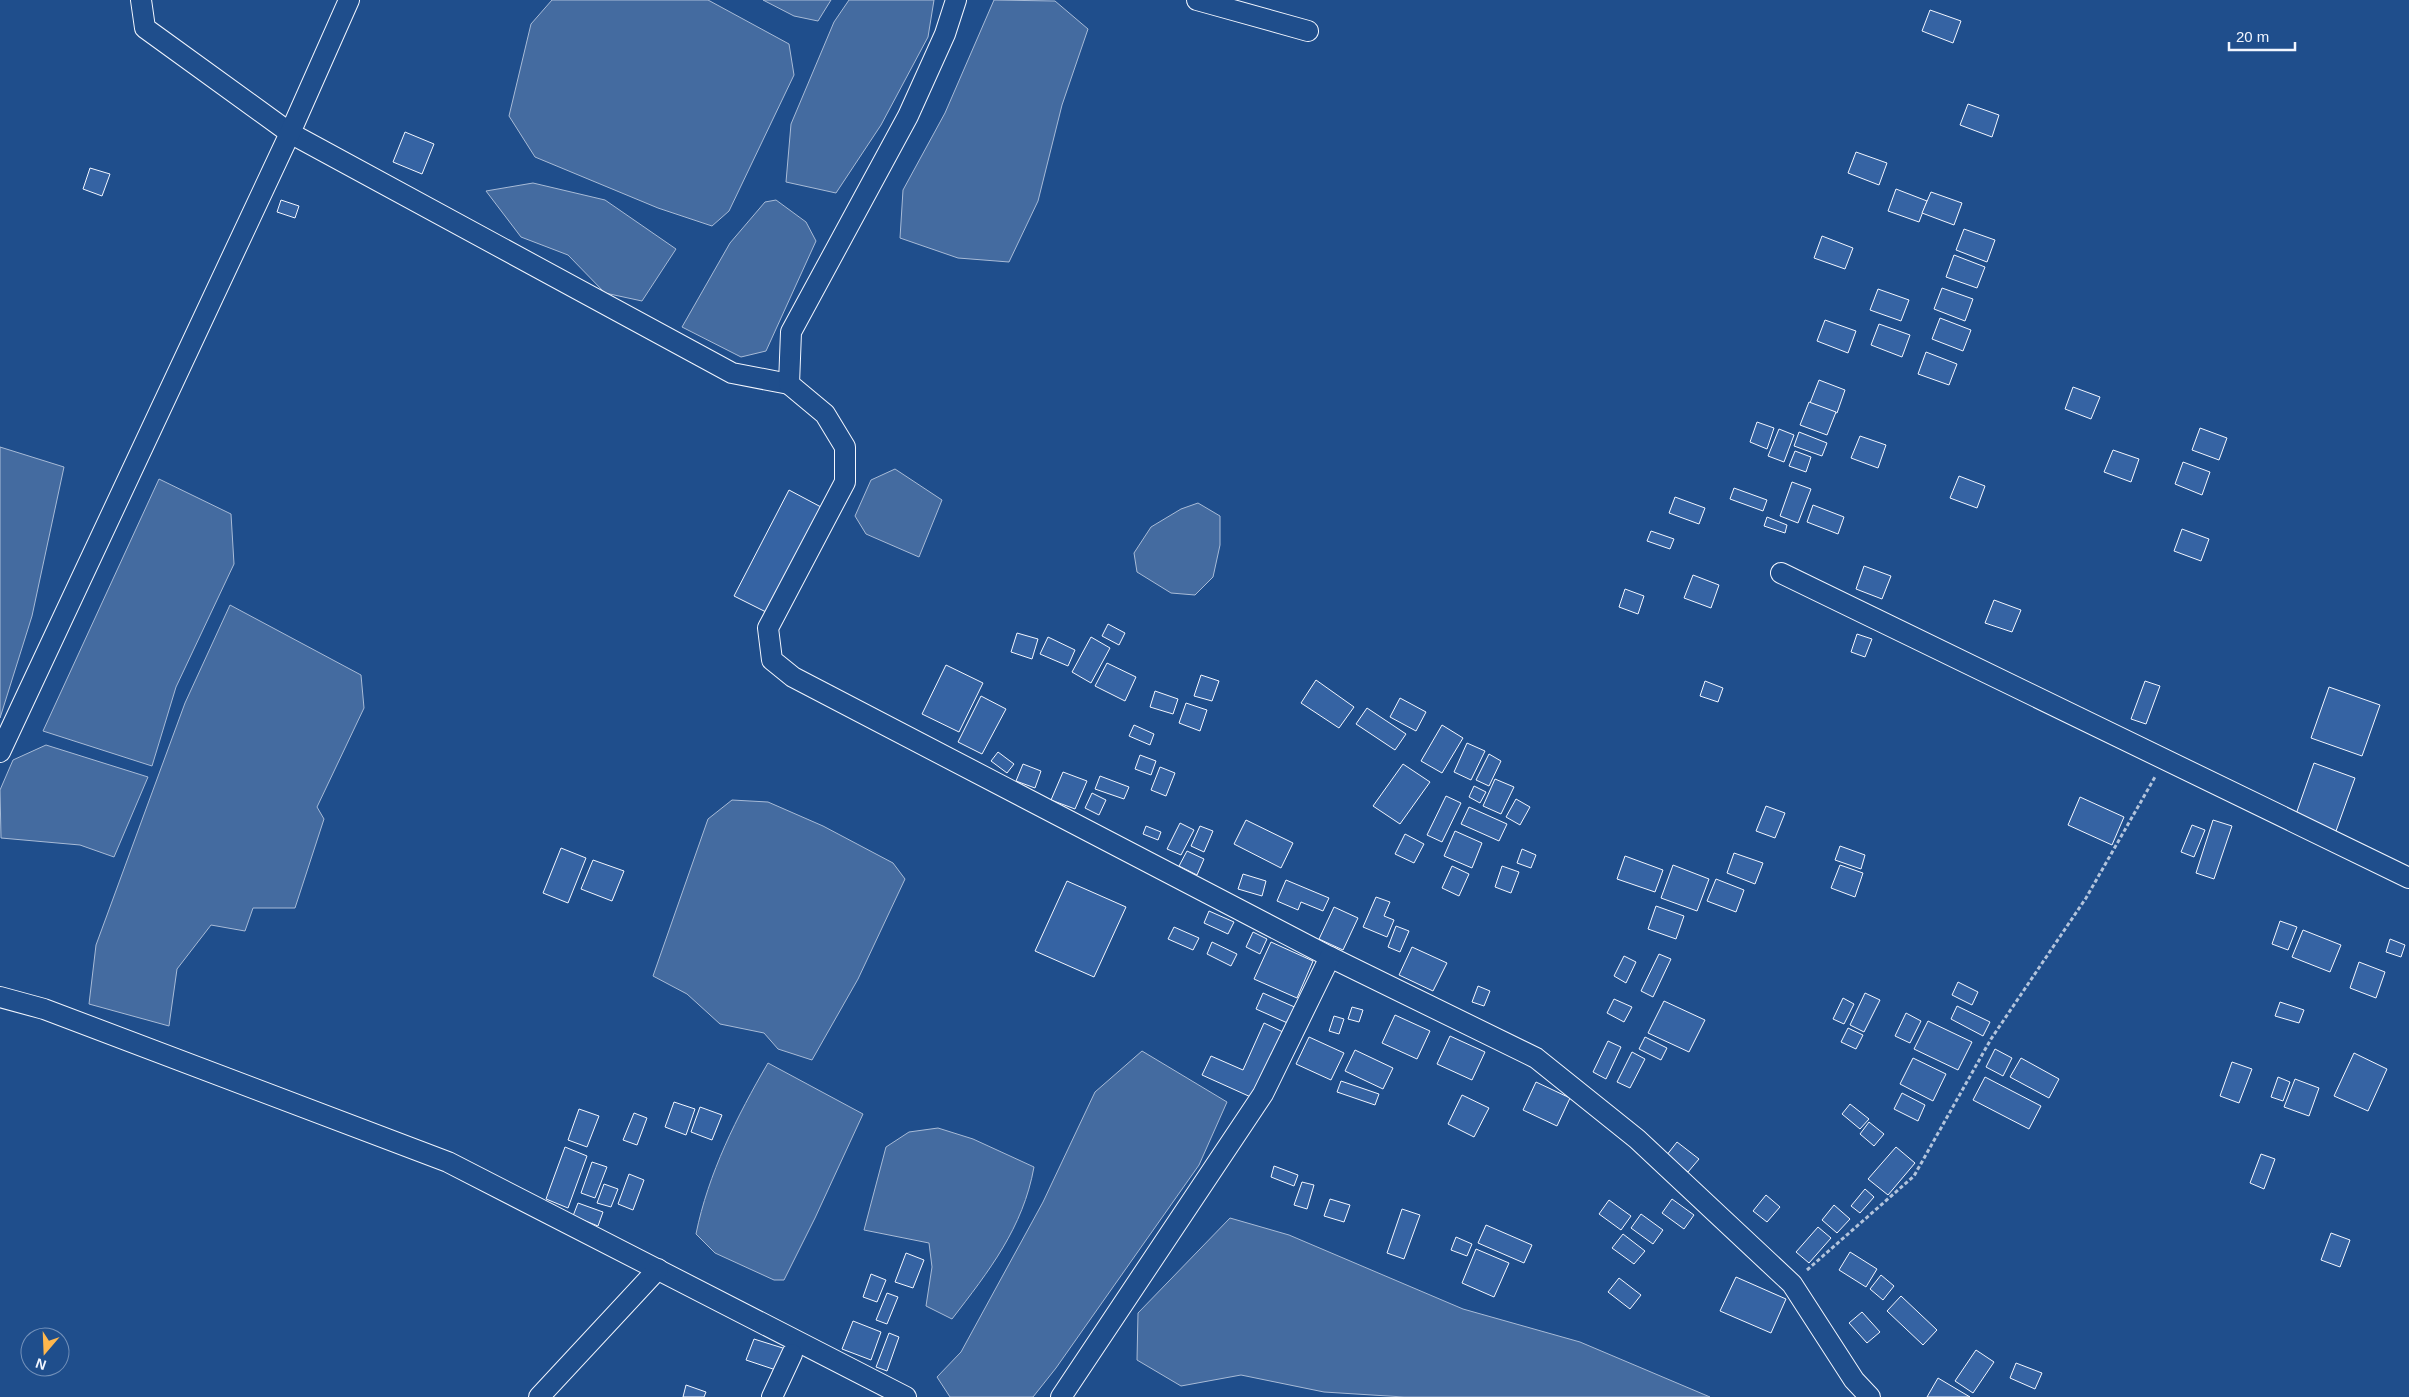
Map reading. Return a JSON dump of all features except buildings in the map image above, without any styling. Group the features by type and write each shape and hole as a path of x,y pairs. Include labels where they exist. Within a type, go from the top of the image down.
{"street":[{"path":"140,0 145,28 290,133 732,373 789,384 825,414 845,447 845,482 768,628 772,660 793,677 1330,957 1536,1058 1637,1139 1792,1284 1854,1380 1870,1397"},
{"path":"0,752 290,133 349,0"},
{"path":"789,384 791,332 908,116 945,34 956,0"},
{"path":"1197,0 1308,31"},
{"path":"1781,573 2409,878"},
{"path":"1061,1397 1263,1094 1330,957"},
{"path":"0,997 44,1009 448,1162 906,1397"},
{"path":"539,1397 658,1269"},
{"path":"772,1397 792,1354"}],"path":[{"path":"1792,1284 1914,1176 1991,1039 2086,898 2165,759"}],"water":[{"path":"552,0 708,0 789,44 794,75 729,211 712,226 658,208 535,157 509,116 531,24"},
{"path":"763,0 831,0 818,21 794,16"},
{"path":"849,0 934,0 928,37 881,125 836,193 786,182 791,124 834,22"},
{"path":"994,0 1055,1 1088,29 1062,105 1038,201 1009,262 958,258 900,238 903,190 945,113"},
{"path":"533,183 605,200 676,249 642,301 605,293 568,255 521,237 486,191"},
{"path":"776,200 806,222 816,241 766,351 741,357 682,327 730,243 765,202"},
{"path":"0,447 64,467 32,616 0,718"},
{"path":"895,469 942,500 919,557 866,534 855,516 871,480"},
{"path":"159,479 231,514 234,564 176,687 152,766 43,731"},
{"path":"1198,503 1220,516 1220,545 1213,577 1195,595 1171,593 1137,572 1134,553 1151,527 1181,509"},
{"path":"230,605 361,675 364,708 317,807 324,819 295,908 253,908 245,931 211,925 177,969 169,1026 89,1004 96,945 185,703"},
{"path":"46,745 148,777 114,857 80,845 1,838 0,790 13,760"},
{"path":"732,800 768,802 823,826 893,863 905,879 858,979 812,1060 778,1049 764,1033 720,1024 687,994 653,976 708,819"},
{"path":"1142,1051 1227,1102 1199,1165 1056,1368 1033,1397 950,1397 937,1377 961,1352 1043,1202 1095,1092"},
{"path":"768,1063 863,1114 784,1280 774,1280 715,1253 696,1234 708,1189 725,1146 745,1104"},
{"path":"938,1128 973,1139 1034,1167 1022,1210 1003,1248 979,1284 952,1319 926,1306 932,1267 929,1243 864,1230 886,1147 909,1132"},
{"path":"1230,1218 1289,1235 1463,1309 1580,1342 1710,1397 1404,1397 1324,1392 1241,1375 1181,1386 1137,1360 1138,1313"}]}
